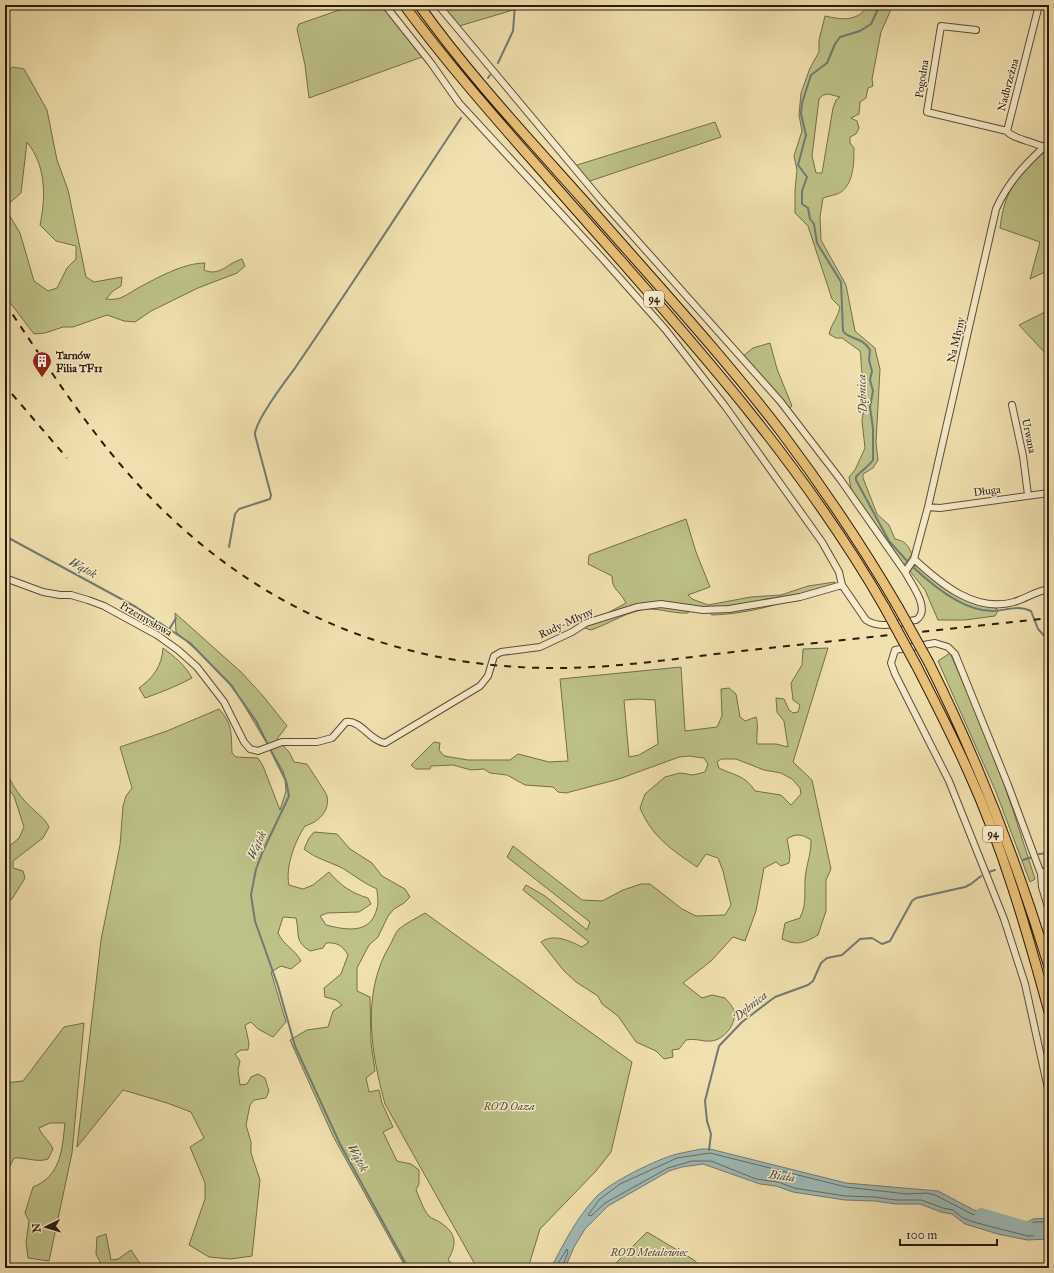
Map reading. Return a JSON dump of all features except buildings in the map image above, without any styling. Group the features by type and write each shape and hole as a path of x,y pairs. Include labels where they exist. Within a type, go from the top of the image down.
{"main road":[{"name":"94","path":"404,5 452,67 665,311 773,441 828,518 885,608 916,665 968,772 988,822 1022,917 1049,1012"},
{"name":"94","path":"419,5 460,59 491,96 679,309 759,405 838,511 898,607 929,663 957,720 993,805 1033,913 1049,967"}],"street":[{"path":"385,5 463,108 602,258 664,330 726,406 822,542 839,572 842,585 866,620 878,626 916,620 920,617 923,610 922,604 905,572 840,479 780,401 601,200 438,5"},
{"name":"Nadbrzeżna","path":"1007,131 1039,5"},
{"name":"Pogodna","path":"976,30 942,26 929,91 927,112 1007,131"},
{"path":"1007,131 1011,135 1047,144"},
{"name":"Na Młyny","path":"914,559 928,507 996,209 1008,185 1047,144"},
{"name":"Urwana","path":"1012,405 1023,456 1028,495"},
{"name":"Długa","path":"928,507 940,508 1049,493"},
{"path":"905,572 914,559 931,575 959,594 987,604 1015,602 1037,591 1049,589"},
{"name":"Przemysłowa","path":"5,578 43,592 71,595 93,602 157,635 178,650 201,673 224,702 244,742 250,749 258,750 282,742 300,741"},
{"name":"Rudy-Młyny","path":"300,741 318,742 332,738 346,722 350,722 356,724 378,742 385,743 480,686 488,676 494,656 497,654 540,647 572,632 586,623 615,613 637,607 661,604 703,610 729,609 800,597 842,585"},
{"path":"1049,911 1042,888 1040,874 1008,785 954,654 948,647 935,643 895,650 891,662 895,674 949,782 1004,919 1025,984 1049,1093"},
{"path":"1040,874 1049,869"}],"green space":[{"path":"354,5 381,5 422,57 309,98 305,65 297,29 299,24"},
{"path":"439,5 530,5 456,27"},
{"path":"869,5 893,5 881,32 872,79 873,86 868,88 866,98 860,102 859,114 851,118 857,121 859,128 856,134 850,137 850,143 854,148 851,178 849,183 841,192 823,198 820,217 821,240 846,285 855,331 875,348 880,369 876,443 878,460 873,468 863,474 863,478 877,514 889,525 895,539 904,542 911,551 912,554 905,564 900,564 851,489 849,477 855,470 865,448 862,421 864,407 860,393 864,379 860,351 842,338 836,338 829,334 840,307 832,299 808,226 795,213 797,170 794,156 802,131 799,115 801,93 810,68 819,52 819,40 825,16 844,19 855,17 864,11","holes":["828,94 840,97 836,100 833,108 822,173 816,173 812,156 819,99 823,95"]},
{"path":"13,67 24,69 47,110 57,160 68,190 86,277 94,282 122,277 121,286 113,291 106,299 123,297 179,268 205,263 204,270 215,272 242,259 245,266 237,273 198,288 151,311 135,322 124,321 107,315 73,327 63,327 45,333 34,334 5,296 5,208 20,233 34,281 48,291 57,288 67,268 76,259 76,246 56,241 40,225 44,192 43,182 38,161 27,142 21,193 5,207 5,74"},
{"path":"715,122 721,137 587,182 574,166"},
{"path":"1049,148 1049,270 1030,279 1040,242 1000,228 1002,214 1015,182 1029,166"},
{"path":"1049,310 1049,357 1019,325"},
{"path":"770,343 777,369 792,406 788,410 742,357 753,348"},
{"path":"686,519 696,552 710,587 688,595 692,599 708,605 751,597 781,595 808,586 835,582 835,586 774,605 743,612 712,615 707,611 691,608 688,613 649,609 634,612 591,630 582,627 626,603 613,585 612,576 588,564 589,555"},
{"path":"917,565 957,596 975,604 996,608 998,611 995,616 965,620 938,620 925,590 910,571"},
{"path":"175,613 241,672 263,696 287,726 277,739 289,752 294,762 307,764 327,796 327,807 322,816 305,826 294,847 288,870 289,885 303,889 313,885 329,872 346,888 356,894 368,898 371,904 359,912 327,913 320,916 326,925 349,929 364,927 369,923 374,917 378,906 377,889 344,869 319,858 304,849 309,838 314,832 337,834 350,849 372,863 382,876 405,889 410,897 394,909 388,916 378,937 369,945 357,968 357,991 370,997 371,1043 375,1071 366,1078 369,1092 379,1090 382,1103 393,1127 383,1132 397,1161 411,1164 419,1170 419,1184 416,1190 423,1207 429,1216 446,1227 453,1235 453,1249 448,1260 457,1268 406,1268 333,1136 290,1040 307,1030 328,1027 333,1011 342,1005 336,1000 325,997 324,988 341,974 348,955 342,947 333,943 326,943 323,948 310,951 302,944 298,937 296,918 283,917 278,933 301,961 291,969 281,966 271,972 286,1022 273,1037 258,1029 251,1022 245,1025 249,1043 248,1050 241,1050 235,1054 240,1061 238,1070 240,1085 247,1084 251,1077 258,1074 265,1078 269,1091 266,1098 254,1100 250,1105 246,1125 251,1142 251,1153 260,1180 252,1256 231,1259 209,1257 189,1245 205,1199 205,1183 190,1147 204,1138 191,1112 123,1090 77,1147 101,940 120,845 123,806 126,796 132,788 120,747 167,731 219,709 224,714 229,725 232,753 236,757 258,758 263,766 280,810 286,791 283,771 232,685 176,632"},
{"path":"163,648 186,669 192,678 145,698 139,688 149,680 159,666"},
{"path":"828,648 793,762 812,780 831,869 826,880 826,911 818,935 800,943 782,939 785,923 800,918 805,901 805,878 811,840 802,835 796,835 787,839 790,855 789,863 781,866 776,862 764,868 756,911 745,941 733,937 711,961 683,983 702,998 712,995 725,998 732,1006 734,1011 734,1021 725,1034 720,1038 708,1041 693,1039 686,1040 679,1049 672,1050 673,1057 664,1059 656,1051 636,1042 618,1016 602,1004 598,996 576,982 564,971 541,942 546,939 557,938 567,940 582,947 589,942 523,890 526,885 545,896 587,930 590,922 507,857 513,846 582,900 602,901 623,890 641,884 650,884 682,909 696,916 725,915 731,905 723,871 718,858 706,854 697,867 671,849 657,835 650,827 640,808 645,794 665,777 680,773 693,775 705,772 708,764 704,758 689,756 679,757 619,779 566,793 558,792 553,787 525,785 507,775 490,773 484,769 471,770 453,765 431,766 430,769 416,769 411,765 434,742 440,743 439,750 444,756 468,760 510,760 518,754 549,762 568,761 560,679 681,667 685,731 717,727 722,716 721,689 729,688 736,694 740,717 745,721 756,717 757,744 776,744 788,747 784,721 777,712 776,698 784,699 789,710 793,713 798,712 800,705 793,700 791,683 802,665 803,649","holes":["624,700 655,700 658,744 639,755 629,757","721,759 736,759 764,770 781,773 792,779 800,788 801,794 791,805 781,795 755,791 739,776 719,768 717,762"]},
{"path":"950,653 986,735 1012,807 1035,879 1030,882 996,792 938,661"},
{"path":"5,767 10,780 25,802 44,820 49,827 43,838 13,861 13,868 23,871 25,878 12,899 5,902 5,850 19,838 24,827 14,796 5,785"},
{"name":"ROD Oaza","path":"425,913 632,1062 611,1152 596,1171 540,1229 528,1268 477,1268 385,1104 376,1064 371,1023 375,983 381,964 399,929"},
{"path":"84,1023 72,1153 49,1261 28,1258 26,1242 29,1221 25,1213 33,1187 42,1182 55,1169 63,1143 65,1123 50,1123 39,1128 53,1149 48,1159 36,1160 14,1158 5,1176 5,1083 23,1081 64,1027"},
{"name":"ROD Metalowiec","path":"647,1232 694,1260 702,1268 611,1268"},
{"path":"106,1234 111,1260 118,1259 131,1250 139,1262 148,1268 102,1266 96,1254 97,1237"}],"water":[{"path":"701,1149 710,1149 846,1183 938,1191 974,1210 988,1213 995,1218 1017,1225 1033,1219 1049,1218 1049,1239 1027,1240 998,1234 965,1224 952,1214 941,1212 920,1204 896,1204 875,1201 845,1200 793,1192 776,1186 760,1184 703,1164 682,1167 669,1171 608,1206 585,1229 574,1247 565,1268 551,1268 577,1221 590,1204 604,1190 623,1178 658,1161 677,1154"}],"waterway":[{"path":"498,63 513,31 515,5"},
{"name":"Dębnica","path":"880,5 871,24 860,31 840,37 835,44 827,63 811,75 802,103 801,114 806,135 798,165 807,177 802,191 802,204 808,208 810,219 814,224 817,243 841,282 843,331 849,336 863,342 870,350 869,360 872,371 870,380 873,391 870,407 873,429 873,460 856,477 856,480 889,541 908,562"},
{"path":"229,547 235,514 239,509 270,499 271,495 255,435 256,429 265,411 337,306 461,118"},
{"name":"Wątok","path":"5,536 136,607 190,643 230,684 256,721 286,781 289,796 256,869 251,895 255,921 278,986 295,1046 340,1144 408,1268"},
{"name":"Dębnica","path":"913,567 949,596 971,607 992,611 1016,608 1031,611 1038,629 1049,641"},
{"path":"170,628 176,618"},
{"name":"Dębnica","path":"1039,854 1049,853"},
{"name":"Dębnica","path":"1023,860 1032,857"},
{"name":"Dębnica","path":"989,872 995,870"},
{"name":"Dębnica","path":"709,1150 711,1134 707,1121 705,1101 719,1046 742,1022 775,997 808,985 813,981 821,963 827,958 842,955 860,939 872,938 882,944 890,941 912,901 916,898 965,887 981,876"},
{"name":"Biała","path":"981,1214 1039,1231 1049,1227"}],"railway":[{"path":"5,303 79,412 120,464 165,512 206,548 249,579 294,606 341,628 391,645 442,658 495,665 549,668 599,667 1049,618"},
{"path":"12,394 67,458"}],"place":[{"name":"Tarnów Filia TF11","path":"42,378"}]}
